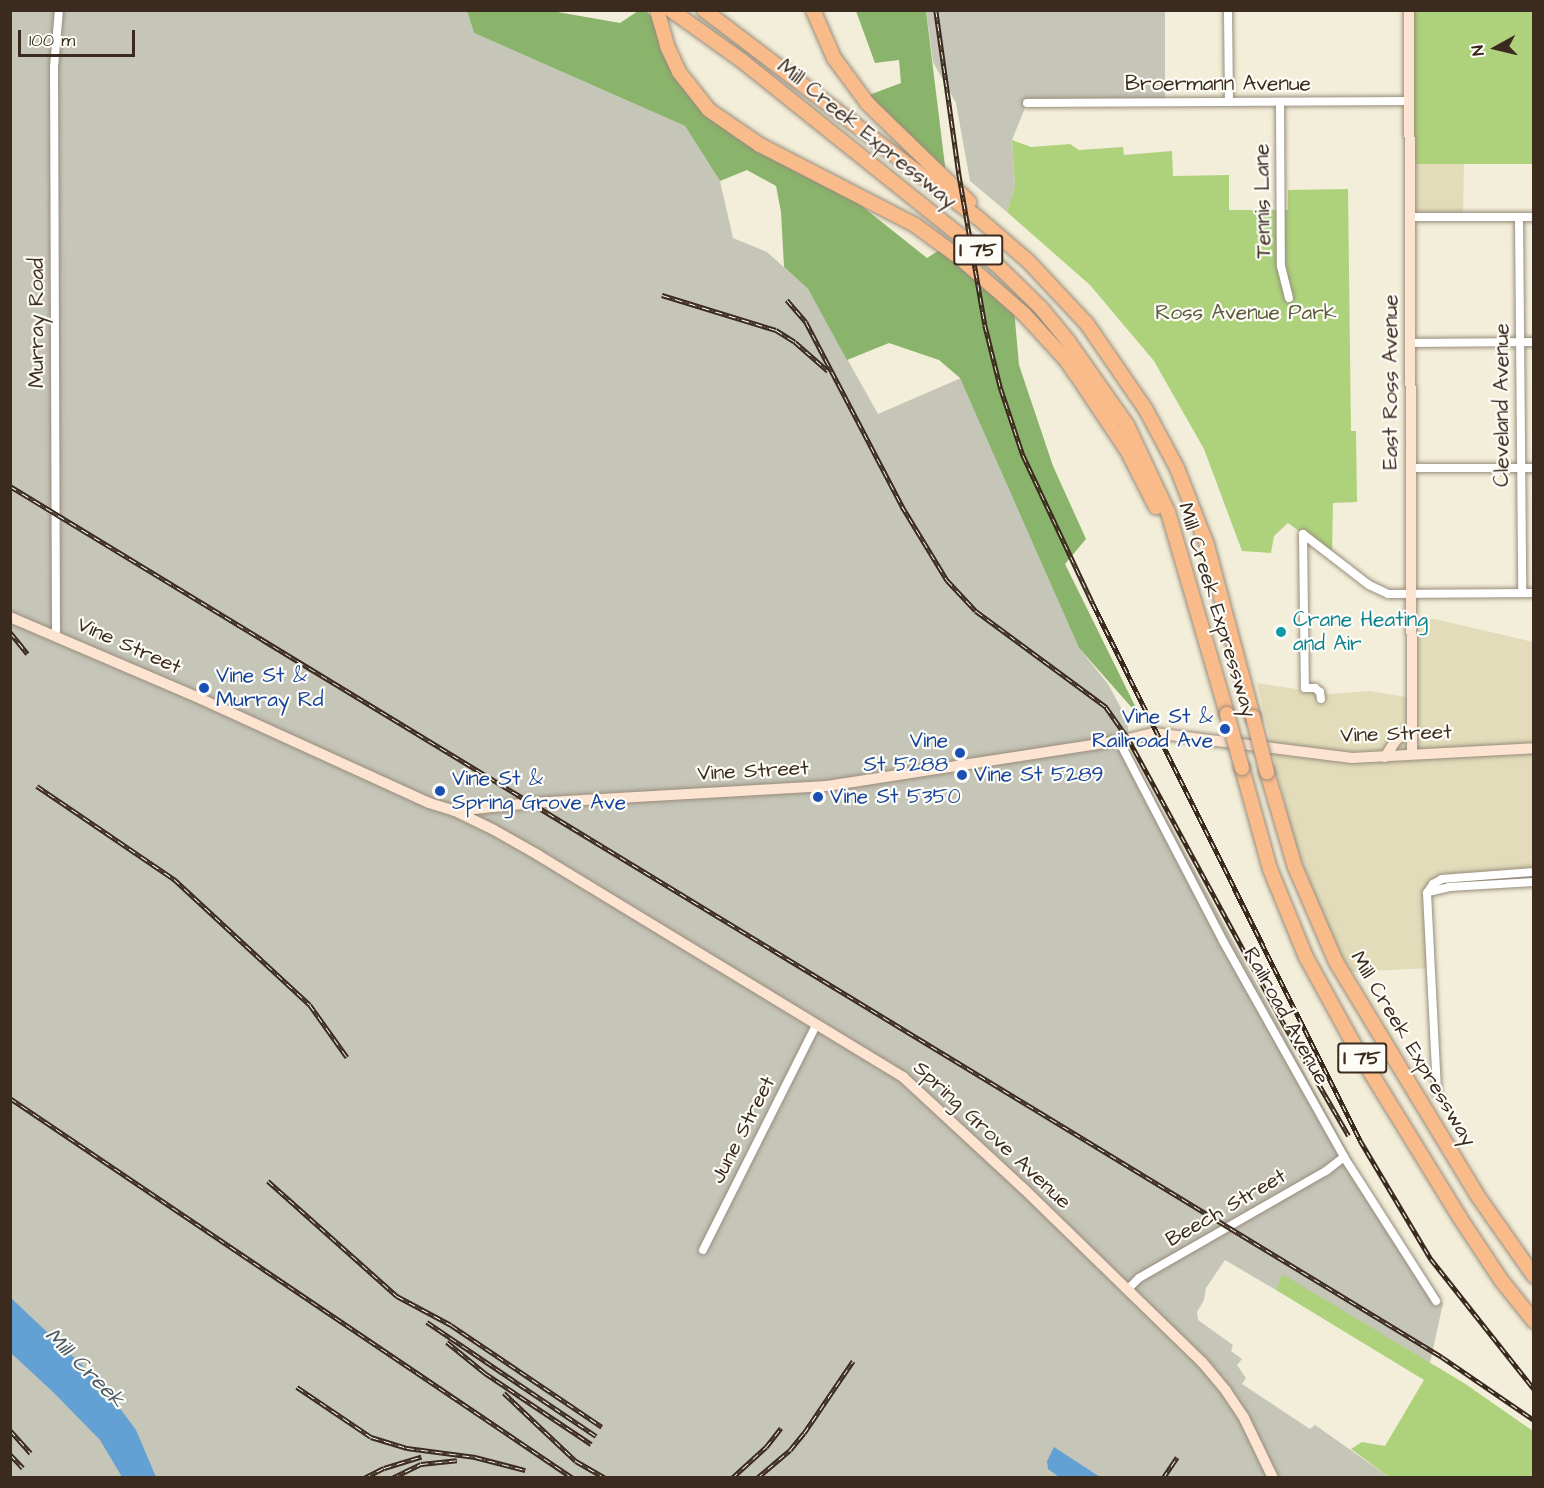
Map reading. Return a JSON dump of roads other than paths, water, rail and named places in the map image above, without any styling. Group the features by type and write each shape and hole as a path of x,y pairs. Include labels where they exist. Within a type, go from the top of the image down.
{"highway":[{"path":"657,10 663,36 679,72 709,110 732,128 915,225 960,258 1024,314 1066,360 1116,434 1143,478 1170,542 1186,568"},
{"name":"Mill Creek Expressway","path":"704,10 977,217 1028,261 1070,304 1109,353 1161,435 1207,545 1267,772 1295,867 1336,962 1477,1195 1533,1276"},
{"path":"813,10 834,58 867,104 969,201 977,217"},
{"name":"Mill Creek Expressway","path":"672,11 741,60 996,264 1041,308 1092,373 1126,425 1168,512 1186,568 1267,860 1306,957 1358,1052 1460,1218 1501,1281 1533,1321"}],"main road":[{"name":"East Ross Avenue","path":"1409,10 1412,754"},
{"name":"Vine Street","path":"10,617 57,635 429,803 455,811 532,803 827,786 1119,741 1154,733 1334,757 1385,757 1533,748"},
{"path":"1385,757 1396,740 1412,728"},
{"name":"Spring Grove Avenue","path":"455,811 529,850 903,1077 919,1090 1202,1362 1226,1391 1244,1418 1273,1478"}],"street":[{"name":"Murray Road","path":"57,635 54,67 59,10"},
{"path":"1228,10 1228,102"},
{"name":"Broermann Avenue","path":"1027,103 1409,101"},
{"name":"Tennis Lane","path":"1280,102 1281,266 1289,298"},
{"path":"1410,217 1533,217"},
{"name":"Cleveland Avenue","path":"1519,217 1522,593"},
{"path":"1411,343 1533,342"},
{"path":"1410,468 1533,468"},
{"path":"1321,699 1320,692 1314,688 1305,688 1303,534 1369,585 1388,594 1533,593"},
{"name":"Railroad Avenue","path":"1119,741 1207,911 1344,1157 1436,1301"},
{"path":"1437,1093 1427,893 1433,884 1442,879 1533,872"},
{"path":"1427,893 1449,887 1533,882"},
{"name":"June Street","path":"703,1250 816,1025"},
{"name":"Beech Street","path":"1127,1290 1139,1278 1326,1171 1344,1157"}],"water":[{"name":"Mill Creek","path":"11,1298 101,1383 136,1430 156,1477 122,1477 100,1440 11,1353"},
{"path":"1054,1447 1100,1477 1059,1477 1048,1469 1047,1461"}],"railway":[{"path":"936,10 959,174 985,325 1001,389 1023,455 1093,604 1360,1140 1431,1259 1534,1389"},
{"path":"662,295 776,330 795,342 828,371"},
{"path":"787,300 806,322 902,506 947,580 976,611 1106,707 1128,738 1284,1024 1349,1136"},
{"path":"10,486 1442,1357 1534,1420"},
{"path":"10,632 28,654"},
{"path":"37,786 174,879 310,1005 347,1057"},
{"path":"10,1098 573,1478"},
{"path":"268,1181 397,1296 451,1325 602,1427"},
{"path":"427,1322 596,1436"},
{"path":"447,1342 485,1373 591,1444"},
{"path":"757,1478 790,1450 804,1433 853,1361"},
{"path":"297,1387 371,1437 407,1448 475,1457 525,1470"},
{"path":"504,1393 576,1461 606,1478"},
{"path":"732,1478 766,1447 781,1428"},
{"path":"10,1430 31,1453"},
{"path":"10,1454 23,1468"},
{"path":"364,1478 384,1468 421,1457"},
{"path":"1163,1478 1177,1457"},
{"path":"392,1478 421,1464 457,1460"}],"place":[{"name":"Crane Heating and Air","path":"1281,632"},
{"name":"Vine St & Murray Rd","path":"204,688"},
{"name":"Vine St & Railroad Ave","path":"1225,729"},
{"name":"Vine St 5288","path":"960,753"},
{"name":"Vine St 5289","path":"962,775"},
{"name":"Vine St & Spring Grove Ave","path":"440,791"},
{"name":"Vine St 5350","path":"818,797"}],"park label":[{"name":"Ross Avenue Park","path":"1246,313"}]}
